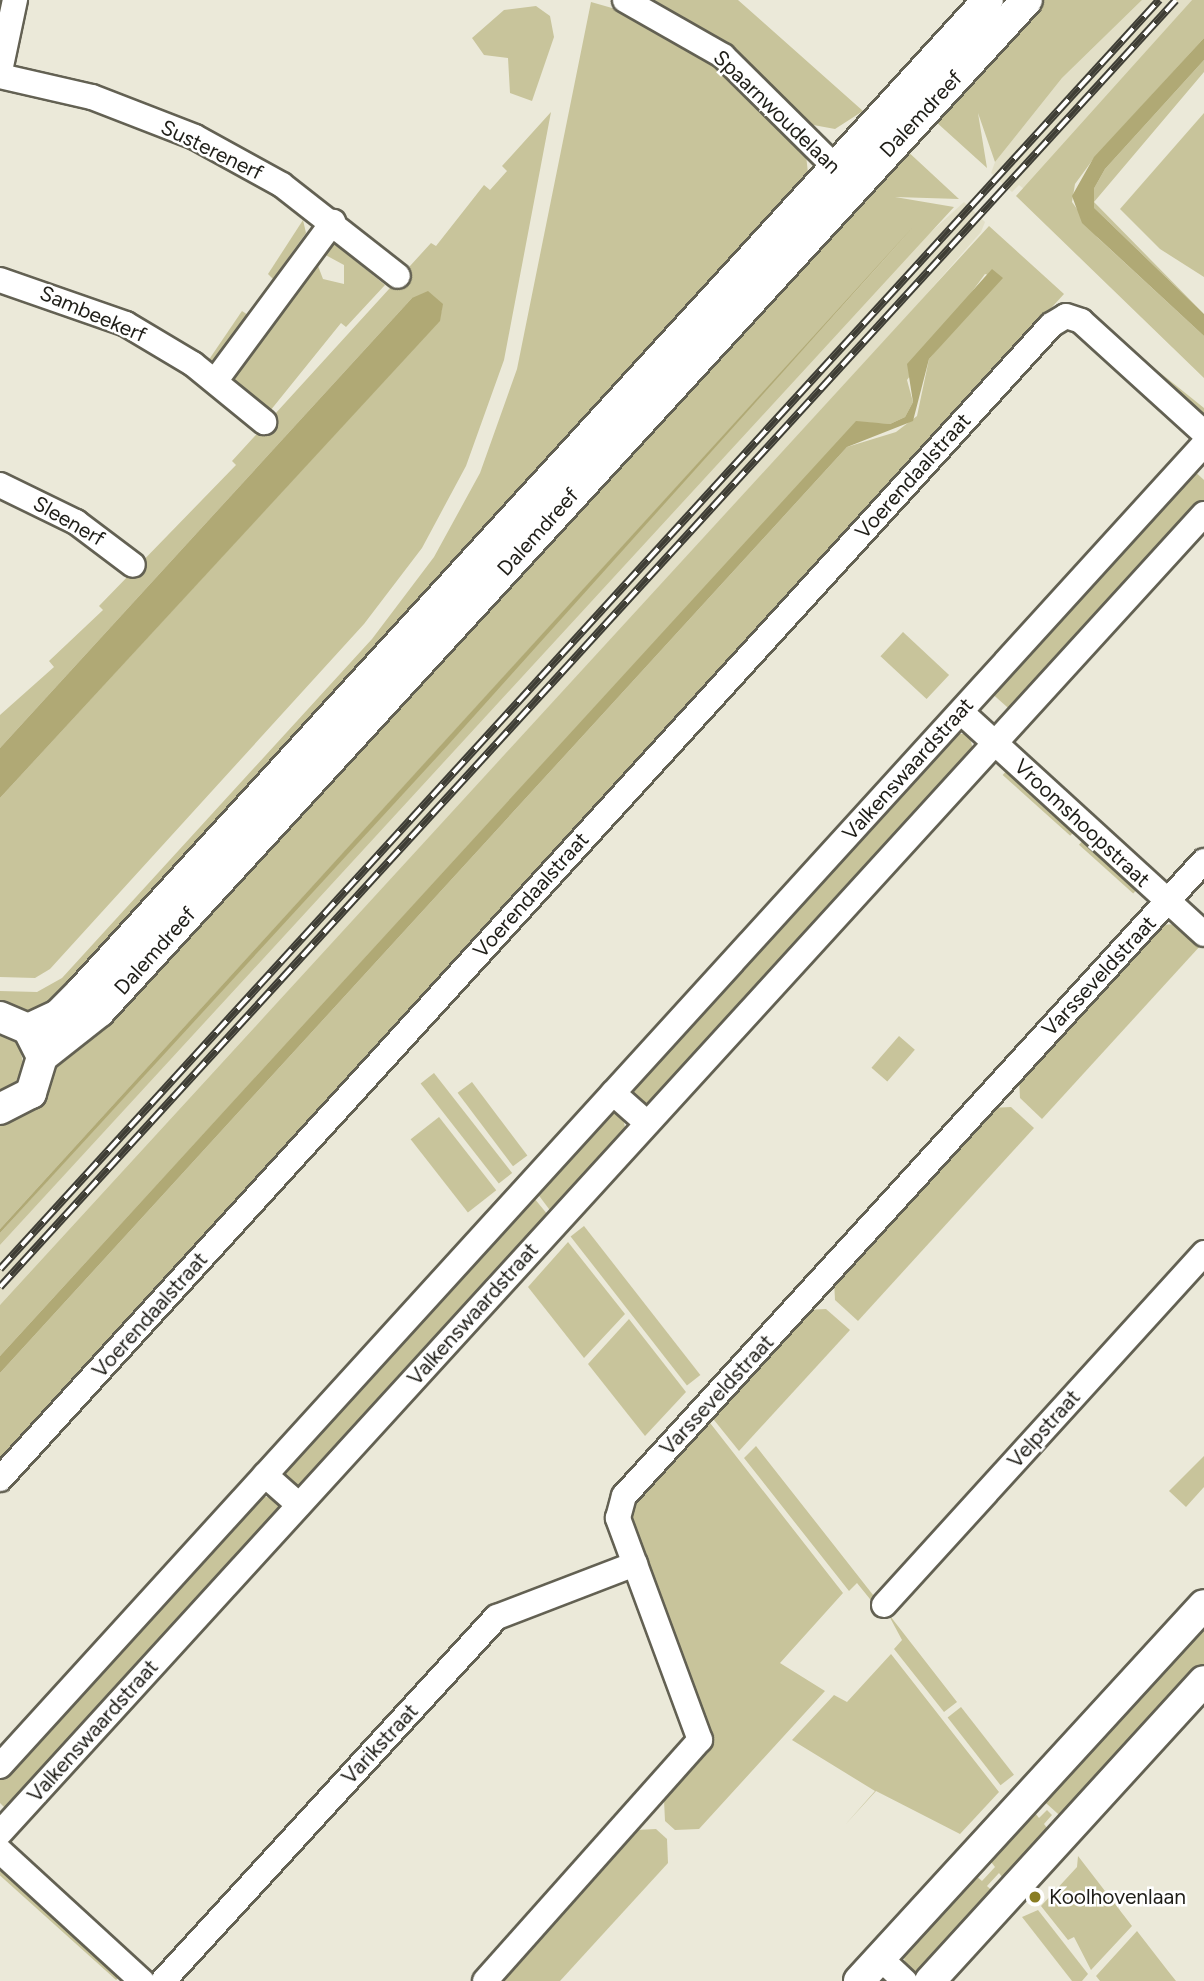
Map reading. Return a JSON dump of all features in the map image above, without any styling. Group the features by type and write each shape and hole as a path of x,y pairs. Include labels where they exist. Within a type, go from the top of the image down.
{"street":[{"path":"0,73 15,0"},
{"name":"Spaarnwoudelaan","path":"625,0 723,56 844,176"},
{"name":"Dalemdreef","path":"913,102 988,0"},
{"name":"Dalemdreef","path":"28,1029 58,1015 82,992 913,102 1027,0"},
{"name":"Susterenerf","path":"0,73 92,97 195,137 333,222 398,276"},
{"name":"Dalemdreef","path":"42,1057 99,1012 844,176"},
{"path":"216,380 333,222"},
{"name":"Sambeekerf","path":"0,280 106,315 216,380 264,422"},
{"name":"Voerendaalstraat","path":"0,1479 1051,325 1066,316 1081,321 1204,433"},
{"name":"Valkenswaardstraat","path":"0,1766 1204,444"},
{"name":"Sleenerf","path":"0,485 76,522 133,565"},
{"name":"Valkenswaardstraat","path":"0,1833 1204,513"},
{"name":"Vroomshoopstraat","path":"961,712 1204,934"},
{"name":"Varsseveldstraat","path":"485,1981 701,1740 618,1518 624,1496 1204,861"},
{"path":"0,1017 28,1029 42,1057 31,1093 0,1109"},
{"path":"613,1093 647,1124"},
{"name":"Velpstraat","path":"884,1605 1204,1253"},
{"path":"265,1475 299,1505"},
{"name":"Varikstraat","path":"163,1981 497,1617 635,1564"},
{"path":"859,1981 1204,1605"},
{"path":"930,1981 1204,1681"},
{"path":"0,1851 142,1981"},
{"path":"880,1958 905,1981"}],"shaded area":[{"path":"652,0 738,0 863,111 835,129 808,124 706,32"},
{"path":"1032,0 1142,0 1062,78 995,162 978,113 987,168 935,121"},
{"path":"1142,0 1192,0 1024,189 1019,185 1012,192 991,173 995,162 1062,78"},
{"path":"1192,0 1204,0 1204,38 1094,158 1075,184 1072,202 1098,238 1204,336 1204,378 1016,196"},
{"path":"591,2 619,10 708,61 806,155 809,182 68,996 31,1014 0,1006 0,991 37,992 62,978 372,639 434,557 480,473 517,369"},
{"path":"536,6 550,16 554,37 532,101 510,93 508,58 484,55 472,38 504,10"},
{"path":"1204,38 1204,60 1105,169 1087,201 1204,314 1204,336 1082,223 1072,196 1094,157"},
{"path":"1204,60 1204,72 1094,202 1204,314 1087,201 1105,169"},
{"path":"551,112 504,360 466,466 422,548 364,624 50,969 35,978 0,977 0,798 439,321 442,308 412,298 0,748 0,715 54,667 49,661 103,610 99,606 236,465 232,461 431,243 436,246 484,185 490,190 507,171 502,166"},
{"path":"1204,113 1204,277 1160,249 1120,209"},
{"path":"904,148 959,199 895,197 954,207 0,1245 0,1233 913,228 0,1229 0,1116"},
{"path":"964,202 985,222 981,232 0,1305 0,1245 898,262"},
{"path":"303,220 306,233 273,279 268,274"},
{"path":"989,226 1064,294 0,1459 0,1373 847,447 896,432 917,416 929,359 998,278 985,274 907,380 913,402 905,417 890,424 856,422 0,1356 0,1305"},
{"path":"912,228 449,744 0,1233 0,1229"},
{"path":"329,239 385,285 346,327 341,323 270,411 228,375 315,258 323,279 344,284 344,265 320,252"},
{"path":"992,269 1003,278 929,359 913,421 847,447 0,1373 0,1356 856,421 890,424 905,417 913,402 907,364"},
{"path":"428,291 443,304 440,321 0,798 0,748 412,298"},
{"path":"242,311 248,315 217,359 208,361"},
{"path":"1092,318 1204,408 1204,421"},
{"path":"1192,469 1204,480 1204,507 1015,714 989,691"},
{"path":"903,632 949,675 927,699 880,656"},
{"path":"950,734 969,734 975,757 656,1106 637,1107 631,1083"},
{"path":"1008,769 1076,830 1070,836 1003,775"},
{"path":"1085,838 1139,887 1133,894 1079,845"},
{"path":"1178,924 1201,945 1042,1119 1020,1098 1019,1077 1158,925"},
{"path":"0,1032 19,1045 24,1066 14,1085 0,1092"},
{"path":"899,1036 915,1050 887,1081 871,1068"},
{"path":"434,1073 512,1173 499,1184 421,1083"},
{"path":"472,1082 527,1155 513,1166 458,1093"},
{"path":"1011,1107 1034,1128 858,1321 835,1300 834,1280 991,1108"},
{"path":"622,1113 627,1137 555,1217 534,1189 602,1115"},
{"path":"439,1117 496,1190 468,1212 411,1139"},
{"path":"530,1193 552,1220 308,1487 289,1488 283,1464"},
{"path":"584,1226 700,1375 687,1385 571,1236"},
{"path":"568,1242 625,1314 584,1358 528,1287"},
{"path":"826,1309 850,1330 739,1451 710,1415 806,1310"},
{"path":"629,1319 686,1392 645,1436 588,1364"},
{"path":"707,1419 843,1593 780,1663 825,1691 699,1829 675,1830 665,1821 664,1800 706,1751 627,1512"},
{"path":"756,1446 877,1600 874,1604 857,1583 849,1591 744,1458"},
{"path":"1204,1456 1204,1487 1186,1507 1169,1491"},
{"path":"254,1495 278,1499 279,1519 10,1813 0,1803 0,1773"},
{"path":"887,1612 957,1702 944,1712 894,1649 902,1640"},
{"path":"1204,1612 1204,1673 1067,1822 1037,1795"},
{"path":"891,1654 999,1792 960,1834 876,1791 845,1825 875,1791 792,1740 834,1695 847,1702"},
{"path":"961,1707 1014,1775 1001,1785 948,1717"},
{"path":"1029,1805 1039,1818 1047,1810 1052,1815 1044,1824 1054,1837 1009,1886 999,1873 987,1886 999,1897 931,1971 907,1972 901,1944 969,1870 982,1881 995,1867 984,1853"},
{"path":"656,1829 667,1839 668,1863 560,1981 499,1981 636,1830"},
{"path":"1078,1856 1132,1926 1091,1970 1074,1937 1068,1940 1041,1906 1077,1867"},
{"path":"4,1867 122,1973 116,1980 0,1876"},
{"path":"1038,1910 1088,1974 1082,1981 1072,1981 1022,1917"},
{"path":"1137,1931 1176,1981 1100,1981 1096,1976"}],"waterway":[{"path":"1090,185 1090,215"}],"railway":[{"path":"0,1269 1159,0"},
{"path":"0,1287 1176,0"}],"place":[{"name":"Koolhovenlaan","path":"1035,1897"}]}
